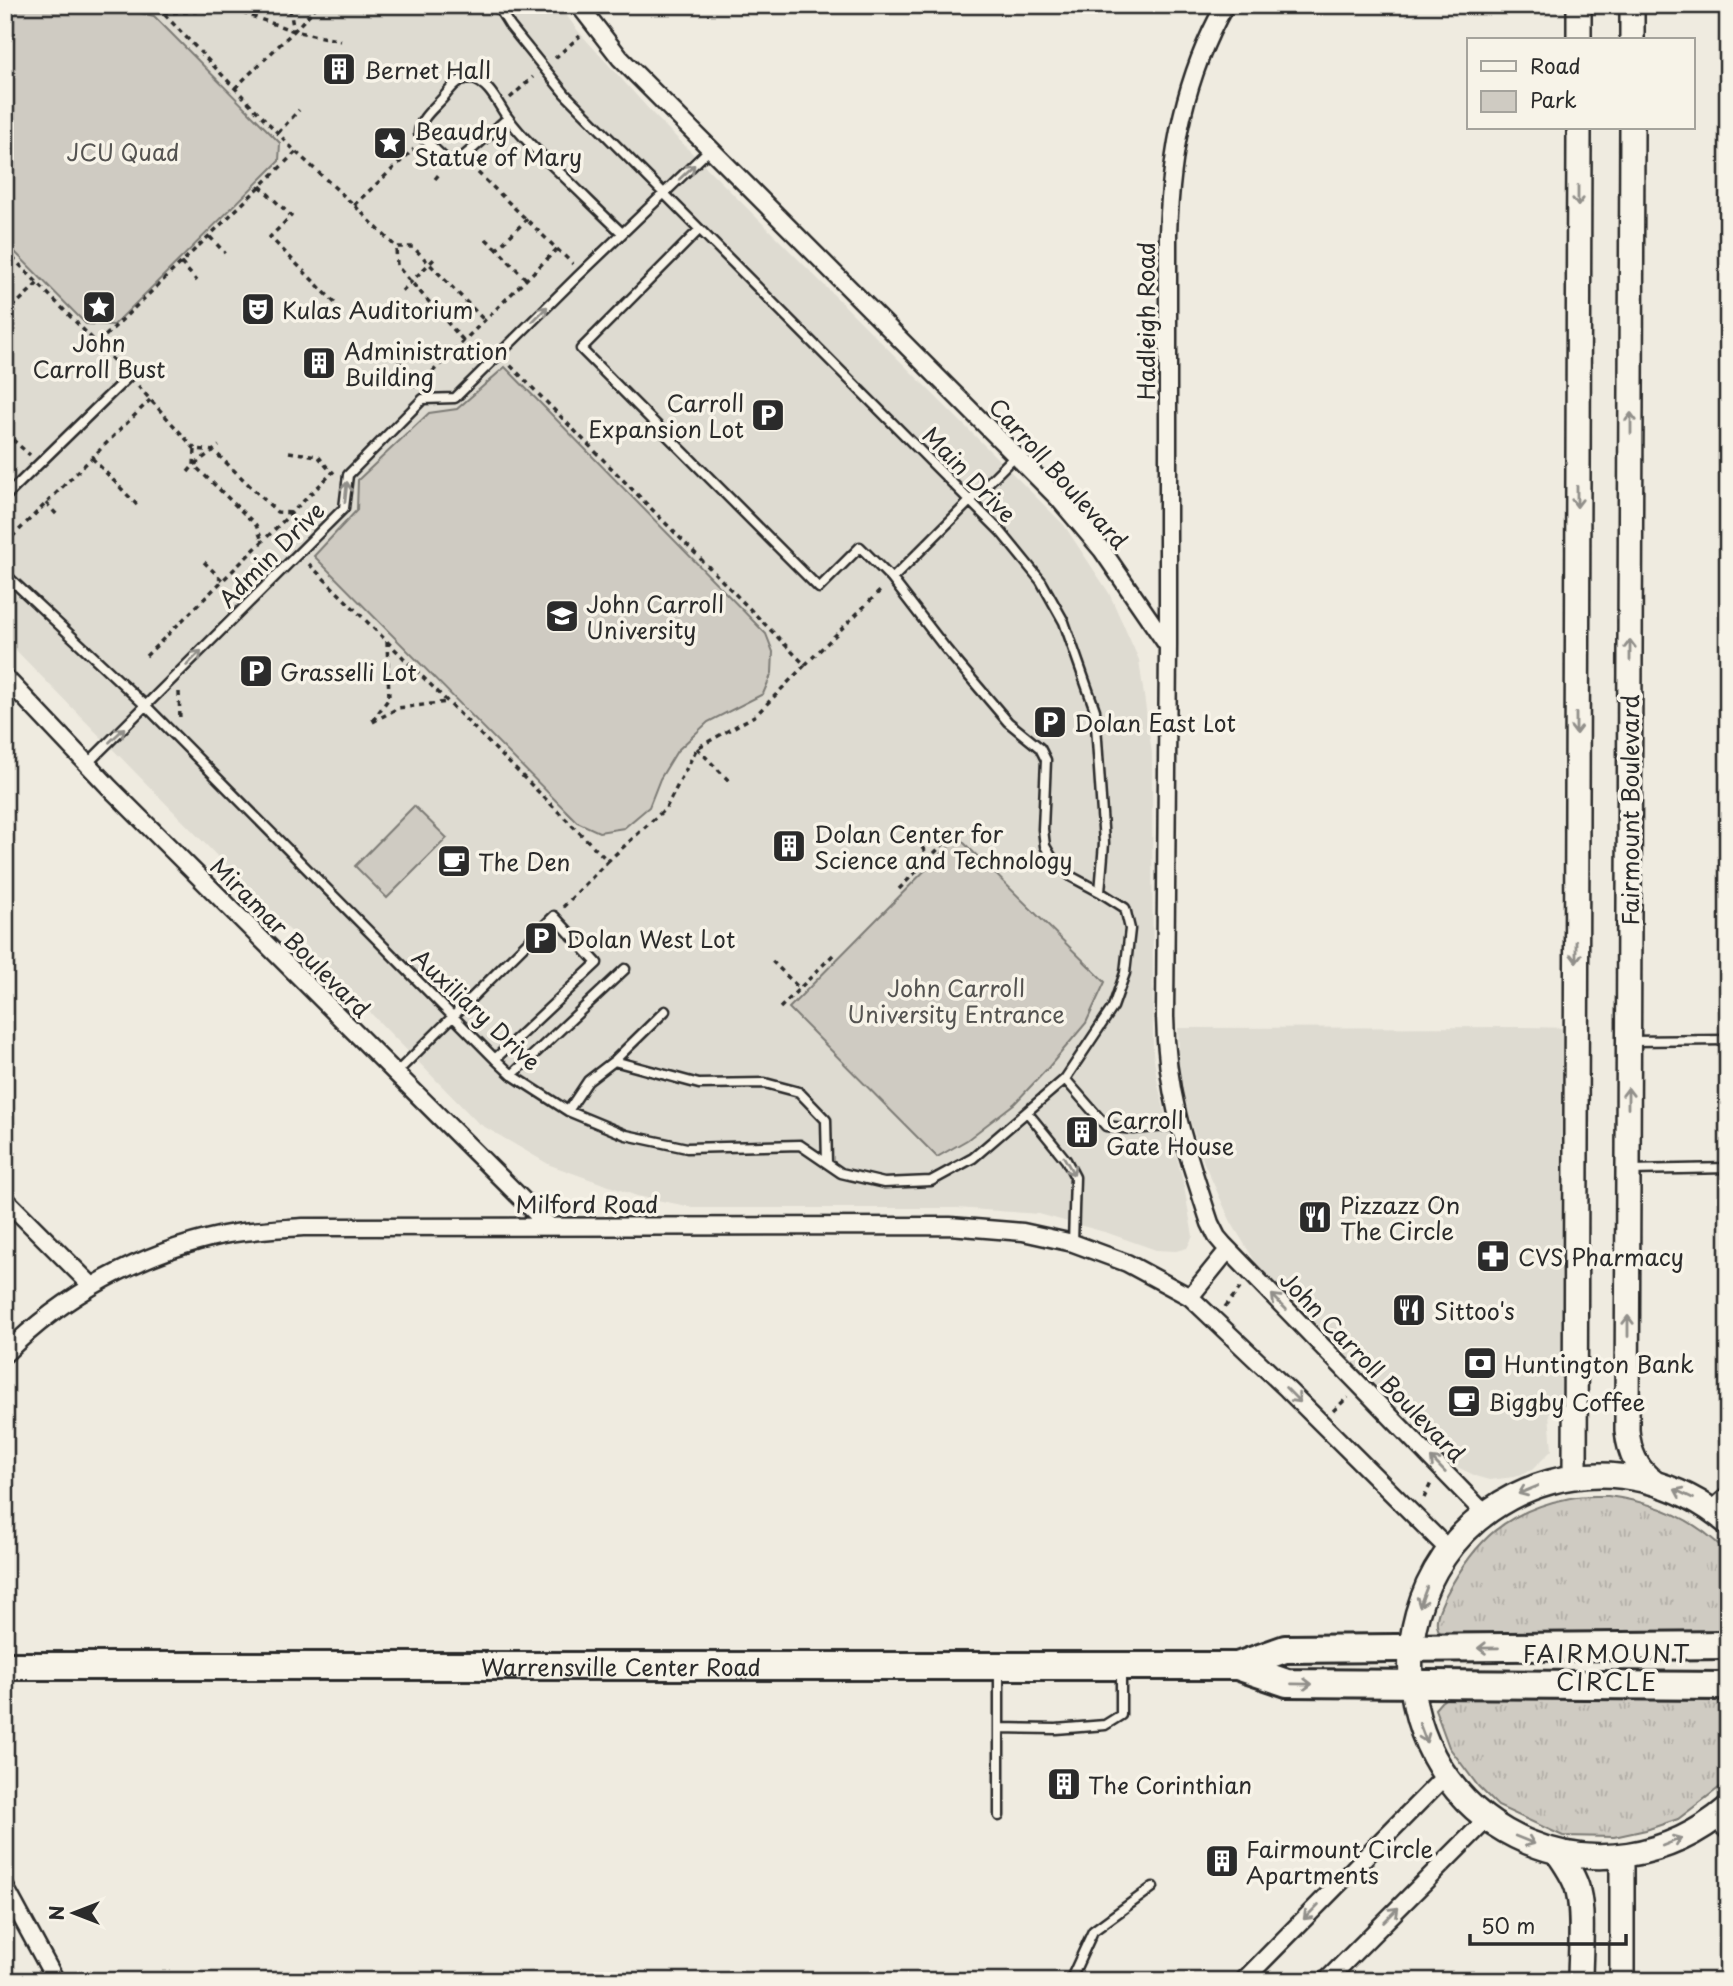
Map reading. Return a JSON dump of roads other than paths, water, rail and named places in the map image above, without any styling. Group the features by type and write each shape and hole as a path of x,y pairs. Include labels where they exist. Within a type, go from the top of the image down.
{"main road":[{"path":"1579,5 1579,38"},
{"path":"1632,5 1632,38"},
{"path":"1575,1477 1579,130"},
{"name":"Fairmount Boulevard","path":"1632,130 1628,1436 1635,1462 1643,1474 1655,1483"},
{"path":"1722,1510 1655,1483 1617,1477 1575,1477 1526,1490 1485,1514 1449,1550 1424,1593 1411,1649 1413,1700 1420,1727 1432,1754 1445,1776 1466,1801 1487,1819 1517,1837 1557,1852 1597,1857 1622,1856 1649,1851 1724,1819"},
{"name":"Warrensville Center Road","path":"5,1666 1237,1666 1285,1649 1728,1645"},
{"name":"Warrensville Center Road","path":"1237,1666 1287,1684 1728,1686"},
{"path":"1557,1852 1578,1891 1580,1981"},
{"path":"1622,1856 1622,1981"}],"street":[{"name":"Carroll Boulevard","path":"579,5 620,58 1058,498 1102,550 1168,646"},
{"name":"Hadleigh Road","path":"1168,646 1168,234 1171,173 1188,90 1225,5"},
{"path":"1168,646 1165,1039 1170,1087 1178,1125 1212,1229 1228,1250 1190,1297 1449,1550"},
{"name":"Miramar Boulevard","path":"5,677 87,764 549,1226"},
{"path":"5,1199 92,1286"},
{"name":"Milford Road","path":"5,1354 92,1286 169,1251 222,1236 303,1227 950,1226 1023,1232 1073,1243 1135,1267 1190,1297"},
{"name":"John Carroll Boulevard","path":"1228,1250 1485,1514"},
{"path":"1243,1981 1445,1776"},
{"path":"1326,1981 1487,1819"},
{"path":"5,1887 56,1981"}],"lane":[{"name":"Main Drive","path":"497,5 510,26 565,94 1001,532 1041,581 1064,622 1095,710 1104,843 1100,892"},
{"path":"508,118 463,157 454,160 446,160 419,134 423,119 457,83 472,79 480,83 498,101 508,118 530,144 622,233"},
{"name":"Admin Drive","path":"87,764 344,508 348,475 423,399 455,398 710,149"},
{"path":"699,230 581,349 819,588 860,547 892,579 946,649 1008,722 1040,748 1046,760 1043,829 1045,846 1055,863 1072,877 1125,908 1130,929 1125,973 1113,1007 1065,1079 1106,1126 1133,1129 1178,1125"},
{"path":"5,497 129,376"},
{"path":"892,579 1016,454"},
{"name":"Auxiliary Drive","path":"5,574 146,706 495,1059 512,1075 568,1111 626,1135 674,1145 800,1145 841,1173 884,1183 931,1181 972,1158 1065,1079"},
{"path":"395,1073 554,916 597,963 495,1059"},
{"path":"512,1075 625,970"},
{"path":"568,1111 588,1081 614,1061 665,1011"},
{"path":"1628,1041 1728,1040"},
{"path":"614,1061 699,1084 765,1083 799,1092 826,1120 827,1163"},
{"path":"1027,1112 1066,1160 1075,1177 1073,1243"},
{"path":"1628,1170 1728,1168"},
{"path":"999,1666 999,1816"},
{"path":"999,1728 1056,1729 1105,1725 1121,1715 1121,1666"},
{"path":"1070,1981 1093,1931 1153,1887"}],"place":[{"name":"Bernet Hall","path":"339,69"},
{"name":"Beaudry Statue of Mary","path":"390,143"},
{"name":"John Carroll Bust","path":"99,307"},
{"name":"Kulas Auditorium","path":"258,309"},
{"name":"Administration Building","path":"319,363"},
{"name":"Carroll Expansion Lot","path":"768,415"},
{"name":"John Carroll University","path":"562,616"},
{"name":"Grasselli Lot","path":"256,671"},
{"name":"Dolan East Lot","path":"1050,722"},
{"name":"Dolan Center for Science and Technology","path":"789,846"},
{"name":"The Den","path":"454,861"},
{"name":"Dolan West Lot","path":"541,938"},
{"name":"Carroll Gate House","path":"1082,1132"},
{"name":"Pizzazz On The Circle","path":"1315,1217"},
{"name":"CVS Pharmacy","path":"1493,1256"},
{"name":"Sittoo's","path":"1409,1310"},
{"name":"Huntington Bank","path":"1480,1363"},
{"name":"Biggby Coffee","path":"1464,1401"},
{"name":"The Corinthian","path":"1064,1784"},
{"name":"Fairmount Circle Apartments","path":"1222,1861"}],"district":[{"name":"FAIRMOUNT CIRCLE","path":"1607,1667"}],"park label":[{"name":"JCU Quad","path":"123,151"},
{"name":"John Carroll University Entrance","path":"956,1000"}]}
